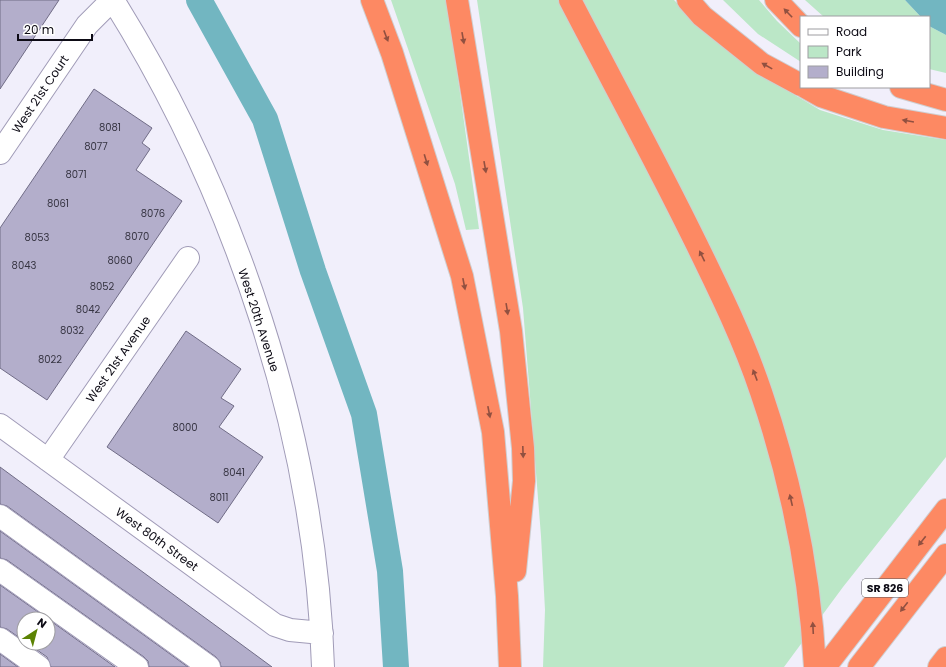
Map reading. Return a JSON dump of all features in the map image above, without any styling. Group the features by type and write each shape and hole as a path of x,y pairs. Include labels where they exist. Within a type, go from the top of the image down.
{"highway":[{"path":"372,0 392,53 462,276 493,432 509,633 510,667"},
{"path":"457,0 511,331 523,448 524,481 509,633"},
{"path":"570,0 655,163 714,281 742,342 761,391 779,449 805,565 812,617 815,667"},
{"path":"688,0 702,16 762,64 800,84"},
{"path":"776,0 800,25"},
{"path":"807,88 821,96 884,118 946,128"},
{"path":"904,88 946,100"},
{"name":"SR 826","path":"825,667 946,510"},
{"path":"859,667 946,555"},
{"path":"939,667 946,658"}],"street":[{"name":"West 21st Court","path":"0,153 86,25 112,0"},
{"name":"West 20th Avenue","path":"112,0 166,91 198,157 254,300 275,367 295,449 310,534 322,633 323,667"},
{"name":"West 21st Avenue","path":"48,460 188,258"},
{"name":"West 80th Street","path":"0,425 275,625 290,630 322,633"},
{"path":"0,516 209,667"},
{"path":"0,570 137,667"},
{"path":"0,639 39,667"}],"green space":[{"path":"391,0 447,0 479,229 466,230 455,184"},
{"path":"477,0 674,0 706,33 760,74 820,110 883,130 946,140 946,457 843,587 784,667 543,667 545,610 541,536 523,308"},
{"path":"723,0 759,0 777,21 800,43 800,61 758,34"},
{"path":"805,0 905,0 920,16 823,16"},
{"path":"930,27 946,35 946,73 930,69"}],"water":[{"path":"905,0 946,0 946,35 930,27 930,16 920,16"}],"building":[{"path":"0,0 59,0 0,89"},
{"path":"94,89 152,128 142,143 150,149 136,170 182,201 47,400 0,368 0,228"},
{"path":"186,331 241,369 221,398 234,406 219,427 263,457 218,523 107,447"},
{"path":"0,467 272,667 221,667 220,662 216,657 7,506 0,504"},
{"path":"0,531 188,667 149,667 148,661 144,657 7,560 0,558"},
{"path":"0,585 37,611 16,611 16,635 7,629 0,627"},
{"path":"56,625 115,667 51,667 47,657 38,651 56,651"},
{"path":"0,654 18,667 0,667"}],"waterway":[{"path":"199,0 265,119 313,271 364,414 390,571 396,667"}]}
